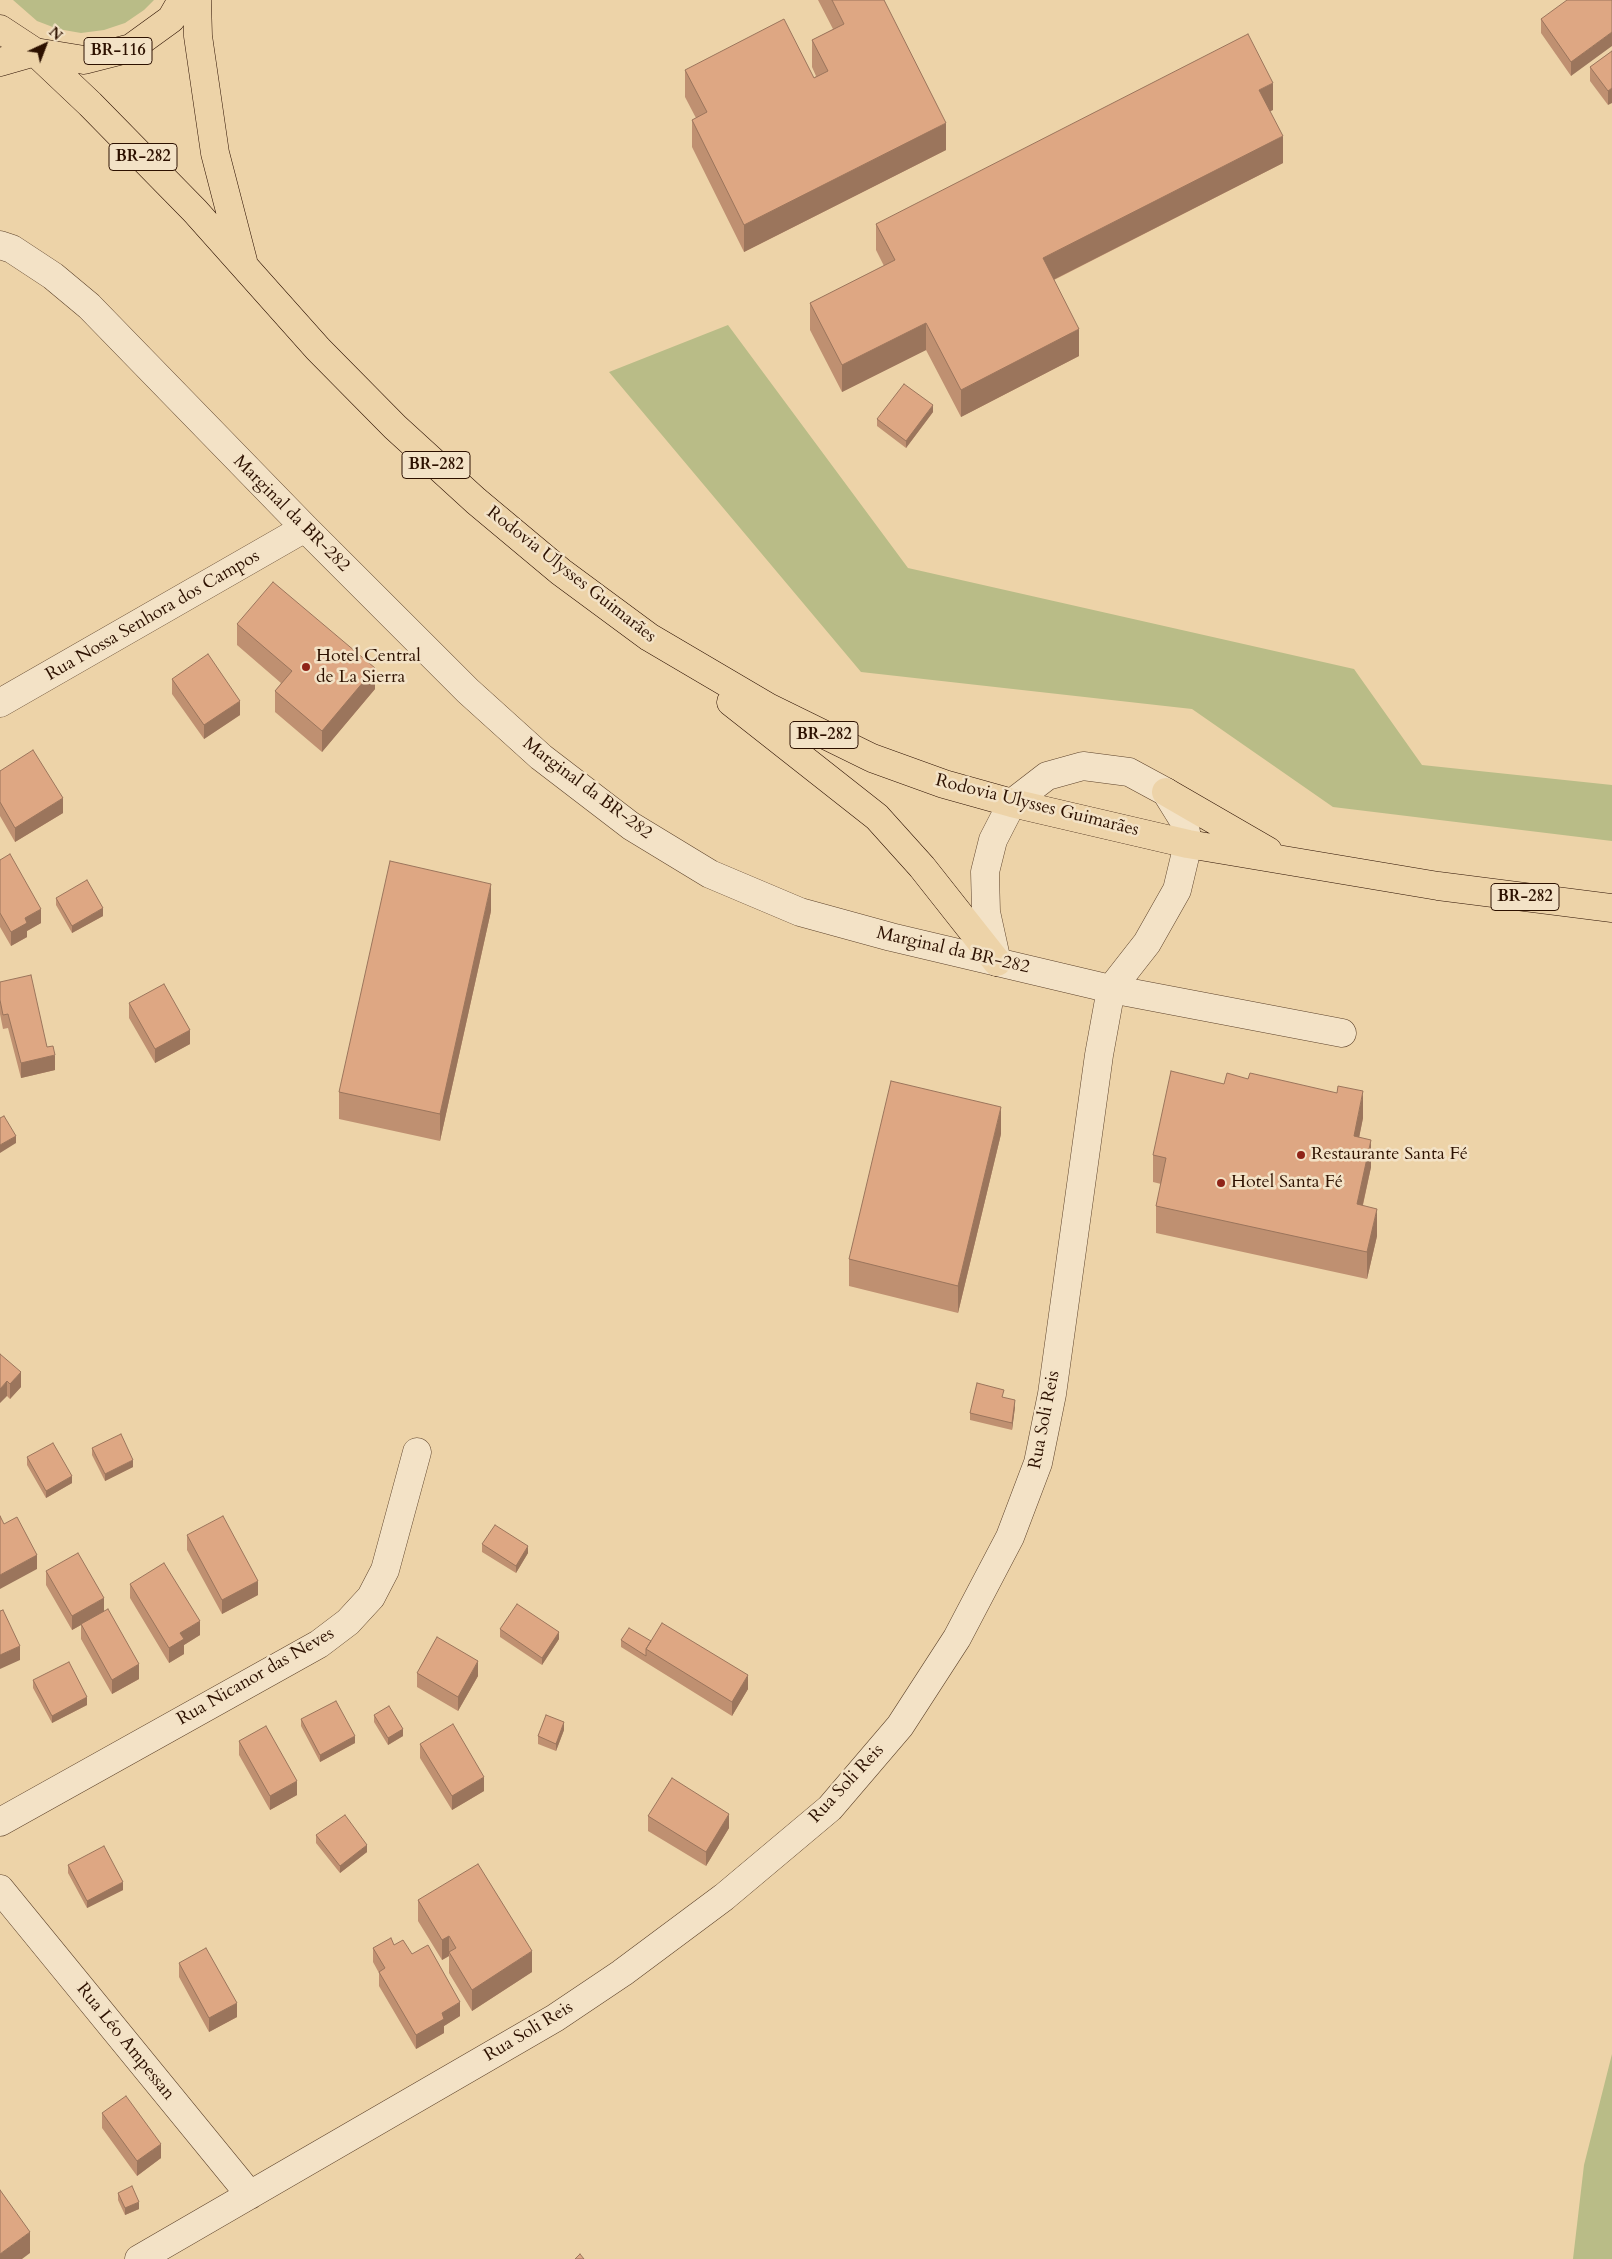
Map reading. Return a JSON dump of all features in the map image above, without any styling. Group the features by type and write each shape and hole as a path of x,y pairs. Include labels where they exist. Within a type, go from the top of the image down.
{"highway":[{"name":"BR-116","path":"0,62 35,52 84,60 131,48 171,19 182,0"},
{"name":"Rodovia Ulysses Guimarães","path":"197,0 199,45 214,153 245,268"},
{"name":"Rodovia Ulysses Guimarães","path":"0,29 35,52 143,157 318,349 410,441 476,501 561,572 649,637 768,707 872,758 944,784 1012,803 1188,844 1438,886 1612,908"},
{"path":"649,637 877,818 922,867 997,962"},
{"path":"1166,792 1284,860"}],"street":[{"name":"Marginal da BR-282","path":"0,245 12,249 53,276 88,306 305,528 468,691 542,757 631,826 710,874 800,912 891,937 1111,989 1342,1033"},
{"name":"Rua Nossa Senhora dos Campos","path":"0,703 305,528"},
{"path":"997,962 986,912 985,872 993,840 1012,803 1047,776 1083,766 1129,772 1166,792 1184,821 1188,844 1177,890 1147,944 1111,989"},
{"name":"Rua Soli Reis","path":"139,2259 555,2018 622,1973 724,1897 830,1808 900,1726 957,1638 975,1604 1010,1537 1038,1463 1052,1394 1099,1055 1111,989"},
{"name":"Rua Nicanor das Neves","path":"0,1822 318,1644 348,1622 371,1597 385,1570 417,1452"},
{"name":"Rua Léo Ampessan","path":"0,1889 250,2195"}],"green space":[{"path":"13,0 154,0 144,10 125,23 104,30 81,33 58,29 37,21"},
{"path":"728,325 908,568 1354,669 1422,765 1612,785 1612,841 1333,807 1192,709 861,672 609,372"},
{"path":"1612,2054 1612,2259 1573,2259 1584,2165"}],"building":[{"path":"832,0 884,0 946,123 744,225 692,120 707,112 685,70 784,19 814,78 828,71 812,40 844,24"},
{"path":"1567,0 1612,0 1612,32 1571,62 1541,19"},
{"path":"1248,34 1273,83 1259,90 1283,136 1043,258 1079,329 961,390 926,323 842,365 810,303 895,260 876,224"},
{"path":"1612,51 1612,88 1608,91 1590,67"},
{"path":"904,384 933,405 906,441 877,419"},
{"name":"Hotel Central de La Sierra","path":"273,582 375,668 322,731 275,691 292,671 237,624"},
{"path":"208,654 240,701 204,725 172,679"},
{"path":"33,750 63,798 15,828 0,802 0,771"},
{"path":"10,854 41,909 25,918 27,923 11,932 0,913 0,860"},
{"path":"390,861 491,884 440,1114 339,1092"},
{"path":"87,880 103,908 72,926 56,898"},
{"path":"31,975 47,1047 53,1046 55,1055 21,1063 8,1014 3,1015 0,1000 0,982"},
{"path":"164,984 190,1030 155,1049 129,1003"},
{"path":"1171,1071 1224,1084 1227,1073 1248,1079 1250,1073 1337,1093 1338,1086 1363,1091 1354,1136 1371,1140 1357,1204 1377,1209 1367,1252 1156,1206 1166,1158 1153,1155"},
{"path":"891,1081 1001,1107 958,1286 849,1259"},
{"path":"4,1116 16,1136 0,1145 0,1118"},
{"path":"0,1354 21,1372 10,1384 7,1381 0,1389"},
{"path":"977,1383 1004,1390 1002,1397 1015,1400 1012,1423 970,1413"},
{"path":"121,1434 133,1460 105,1474 92,1448"},
{"path":"53,1443 72,1476 46,1491 27,1457"},
{"path":"0,1516 4,1524 17,1517 37,1555 0,1575"},
{"path":"223,1516 258,1581 222,1600 187,1535"},
{"path":"495,1525 528,1546 516,1566 482,1544"},
{"path":"78,1553 104,1598 72,1616 46,1571"},
{"path":"164,1563 200,1621 180,1633 184,1639 169,1648 130,1584"},
{"path":"517,1604 559,1632 542,1658 500,1629"},
{"path":"108,1609 139,1664 112,1680 81,1624"},
{"path":"3,1610 20,1646 0,1655 0,1611"},
{"path":"662,1623 748,1675 732,1702 646,1649"},
{"path":"629,1628 651,1641 646,1649 646,1656 621,1640"},
{"path":"437,1637 478,1661 458,1697 417,1673"},
{"path":"69,1662 87,1697 52,1716 33,1680"},
{"path":"336,1701 355,1736 320,1755 301,1719"},
{"path":"389,1706 403,1729 388,1738 374,1715"},
{"path":"546,1715 564,1722 556,1744 538,1736"},
{"path":"453,1724 484,1777 452,1796 420,1744"},
{"path":"266,1726 297,1781 270,1796 239,1741"},
{"path":"672,1778 729,1814 706,1852 648,1816"},
{"path":"345,1815 367,1845 340,1866 316,1835"},
{"path":"104,1846 123,1882 87,1901 68,1865"},
{"path":"478,1864 532,1951 472,1990 449,1952 456,1948 449,1936 442,1940 418,1900"},
{"path":"391,1938 394,1945 403,1940 412,1954 428,1945 460,2002 442,2013 444,2019 416,2035 379,1972 385,1968 373,1948"},
{"path":"206,1948 237,2003 209,2018 179,1963"},
{"path":"126,2096 161,2144 137,2161 102,2113"},
{"path":"132,2186 139,2202 125,2208 118,2193"},
{"path":"0,2190 30,2232 0,2254"},
{"path":"580,2254 584,2259 575,2259"}],"place":[{"name":"Hotel Central de La Sierra","path":"306,667"},
{"name":"Restaurante Santa Fé","path":"1301,1155"},
{"name":"Hotel Santa Fé","path":"1221,1183"}]}
